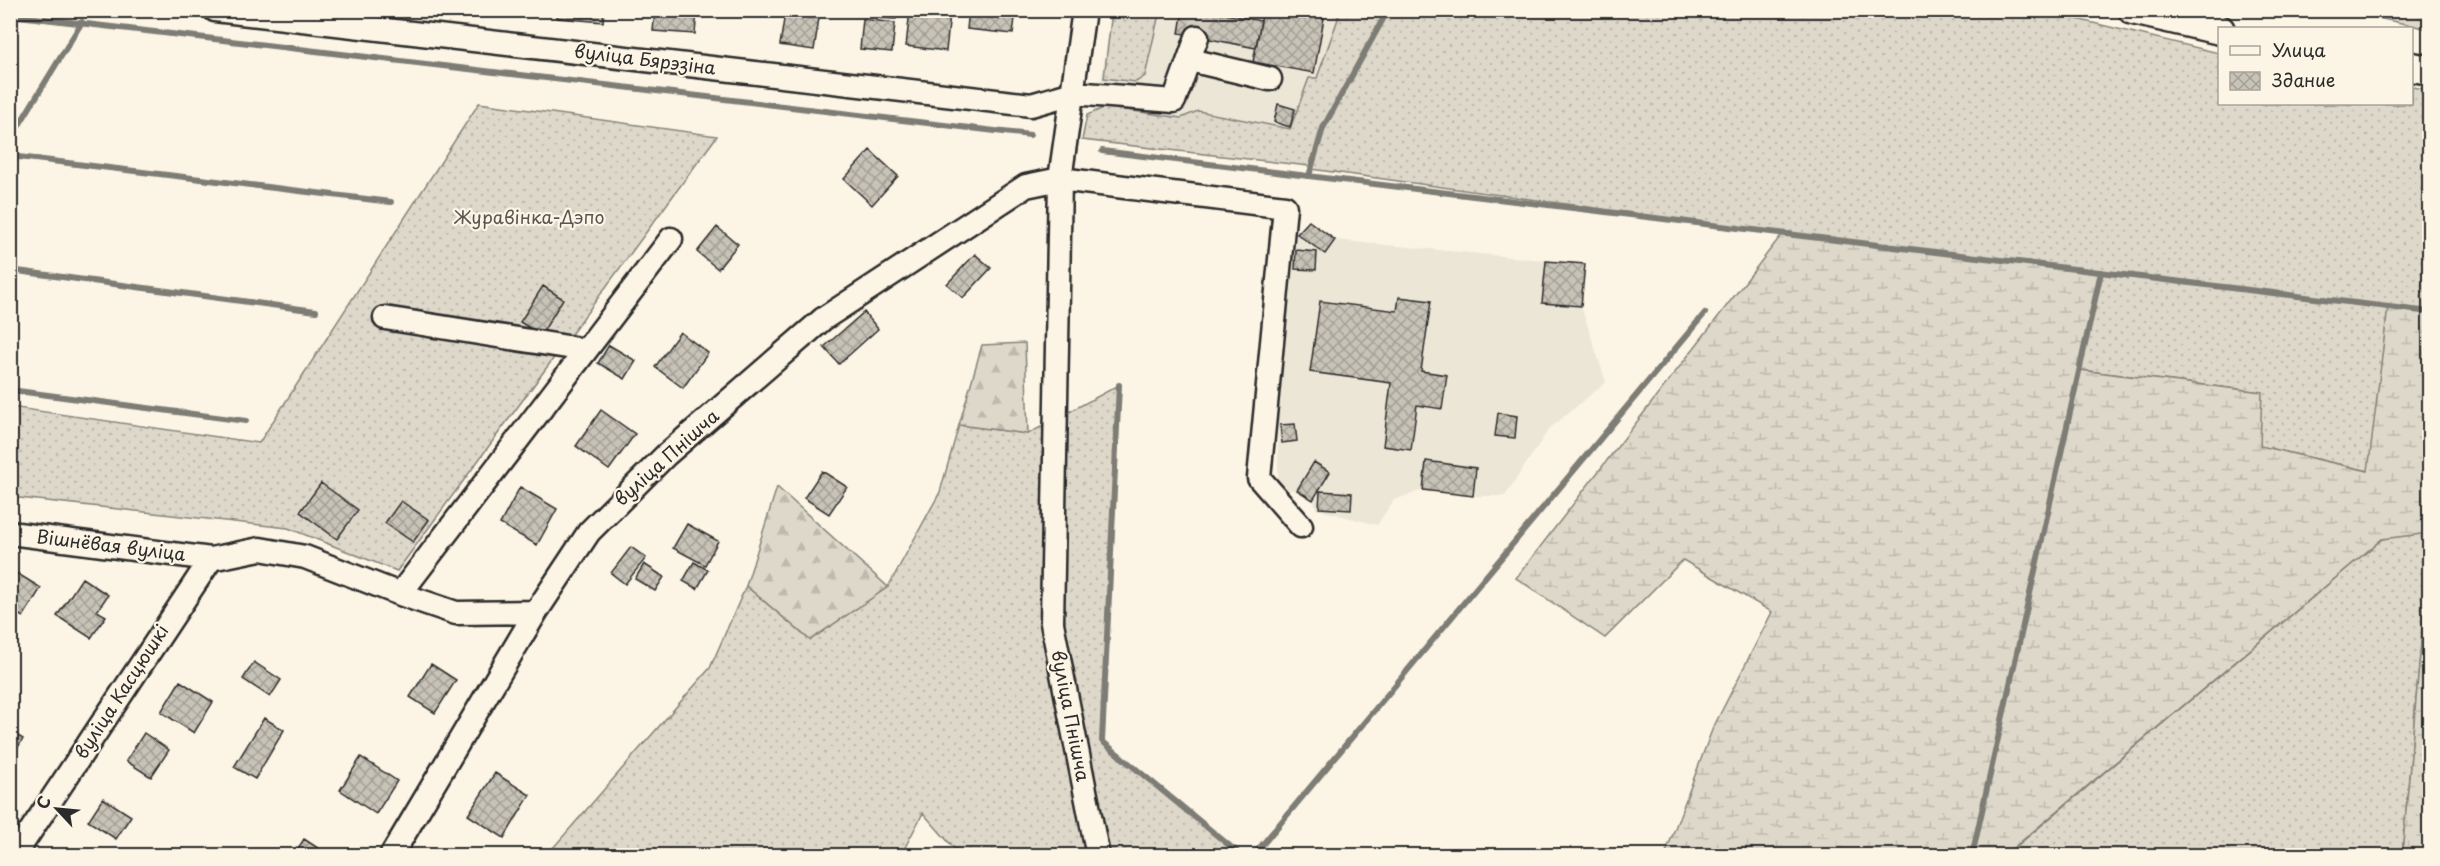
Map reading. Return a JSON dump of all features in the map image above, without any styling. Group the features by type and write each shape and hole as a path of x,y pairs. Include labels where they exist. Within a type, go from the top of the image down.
{"main road":[{"path":"2133,10 2218,30"},
{"path":"2413,67 2430,70"}],"street":[{"name":"вуліца Бярэзіна","path":"215,10 1031,105 1073,93 1174,100 1190,60"},
{"name":"вуліца Пнішча","path":"1084,10 1060,179 1052,623 1098,855"},
{"path":"1197,37 1190,60 1270,80"},
{"name":"вуліца Пнішча","path":"391,855 536,612 589,532 666,455 823,319 1026,186 1060,179"},
{"path":"1060,179 1285,207 1259,478 1301,526"},
{"path":"399,594 671,239"},
{"path":"385,318 586,350"},
{"name":"Вішнёвая вуліца","path":"10,533 211,559 260,549 305,557 399,594 456,613 536,612"},
{"name":"вуліца Касцюшкі","path":"14,855 211,559"}],"shaded area":[{"path":"1112,11 1341,11 1293,144 1095,118"},
{"path":"1309,221 1335,240 1585,264 1581,306 1606,382 1549,429 1505,496 1473,496 1423,490 1394,500 1377,525 1316,509 1313,500 1297,490 1278,489 1278,383 1297,234"}],"green space":[{"path":"1112,11 1148,11 1159,14 1145,76 1136,82 1104,78"},
{"path":"1321,11 2043,11 2218,53 2218,105 2413,105 2413,87 2429,90 2429,312 2388,307 2369,471 2260,446 2261,392 2080,370 2101,272 1764,231 1311,169 1309,166 1082,140 1087,115 1106,107 1181,118 1198,111 1290,129 1309,78 1317,78 1339,16"},
{"path":"2346,11 2429,11 2429,29"},
{"name":"Журавінка-Дэпо","path":"479,103 717,136 397,571 288,528 11,497 11,407 259,443"},
{"path":"1783,233 2101,272 2080,370 2262,392 2260,446 2368,471 2388,307 2429,312 2429,533 2382,539 2005,855 1665,855 1712,730 1772,612 1683,560 1605,638 1516,578"},
{"path":"1025,343 1028,434 959,425 982,345"},
{"path":"1119,385 1102,741 1242,855 960,855 923,813 901,855 546,856 710,668 746,586 810,640 888,587 940,492 959,425 1028,434"},
{"path":"777,487 888,587 810,640 746,586"},
{"path":"2428,530 2425,599 2402,855 2005,856 2382,539"},
{"path":"2425,599 2430,604 2429,855 2402,855"}],"building":[{"path":"558,10 604,10 603,22 557,18"},
{"path":"655,10 697,10 695,34 653,31"},
{"path":"880,10 897,10 896,19 880,18"},
{"path":"910,10 950,14 946,51 906,46"},
{"path":"969,10 1016,10 1013,34 967,29"},
{"path":"1183,10 1205,10 1261,21 1256,48 1179,33"},
{"path":"1263,10 1283,10 1324,18 1314,73 1253,62"},
{"path":"785,13 819,18 814,50 780,45"},
{"path":"863,19 895,23 892,52 860,49"},
{"path":"1278,104 1295,109 1290,127 1274,122"},
{"path":"870,150 898,176 872,205 844,179"},
{"path":"1309,221 1335,240 1325,254 1297,234"},
{"path":"717,227 738,244 718,269 697,252"},
{"path":"1296,250 1317,252 1316,270 1295,269"},
{"path":"975,254 991,268 963,298 947,284"},
{"path":"1546,261 1585,264 1581,306 1542,303"},
{"path":"543,286 563,299 541,335 520,322"},
{"path":"1399,297 1431,301 1421,371 1447,375 1442,409 1417,405 1411,450 1383,446 1391,383 1310,372 1320,301 1397,311"},
{"path":"864,312 878,329 839,364 824,347"},
{"path":"680,332 708,353 683,388 655,367"},
{"path":"609,345 636,361 625,379 598,363"},
{"path":"601,410 635,434 609,470 576,446"},
{"path":"1498,413 1517,416 1515,438 1495,436"},
{"path":"1295,424 1297,441 1282,443 1280,425"},
{"path":"1426,461 1476,468 1473,496 1423,490"},
{"path":"1314,462 1330,472 1313,500 1297,490"},
{"path":"822,471 847,487 829,514 804,498"},
{"path":"321,483 358,510 337,539 300,512"},
{"path":"520,487 557,509 537,545 500,524"},
{"path":"1320,491 1352,493 1351,510 1319,508"},
{"path":"401,501 429,520 413,542 385,523"},
{"path":"687,524 718,541 705,565 673,548"},
{"path":"631,547 646,558 625,584 611,573"},
{"path":"694,562 708,570 697,589 683,581"},
{"path":"644,564 664,577 655,591 635,579"},
{"path":"2430,564 2430,600 2425,599"},
{"path":"10,569 41,588 23,617 10,610"},
{"path":"82,578 108,595 97,611 106,616 91,638 57,616"},
{"path":"254,662 281,680 270,697 243,679"},
{"path":"431,664 456,680 435,713 410,697"},
{"path":"180,681 213,702 194,733 161,712"},
{"path":"264,718 284,730 255,779 234,767"},
{"path":"10,731 23,739 10,760"},
{"path":"144,733 169,750 151,777 126,761"},
{"path":"361,757 397,781 376,814 340,790"},
{"path":"495,773 530,795 504,838 468,815"},
{"path":"103,798 131,816 116,839 88,821"},
{"path":"304,839 330,856 293,856"}],"waterway":[{"path":"1309,176 1323,128 1388,10"},
{"path":"10,15 1030,135"},
{"path":"10,140 82,22"},
{"path":"1102,151 2430,312"},
{"path":"10,156 391,202"},
{"path":"10,270 316,311"},
{"path":"1972,856 2101,272"},
{"path":"1253,856 1705,313"},
{"path":"1119,385 1102,741 1242,856"},
{"path":"10,390 246,421"}],"tunnel":[{"path":"1197,37 1204,10"}]}
